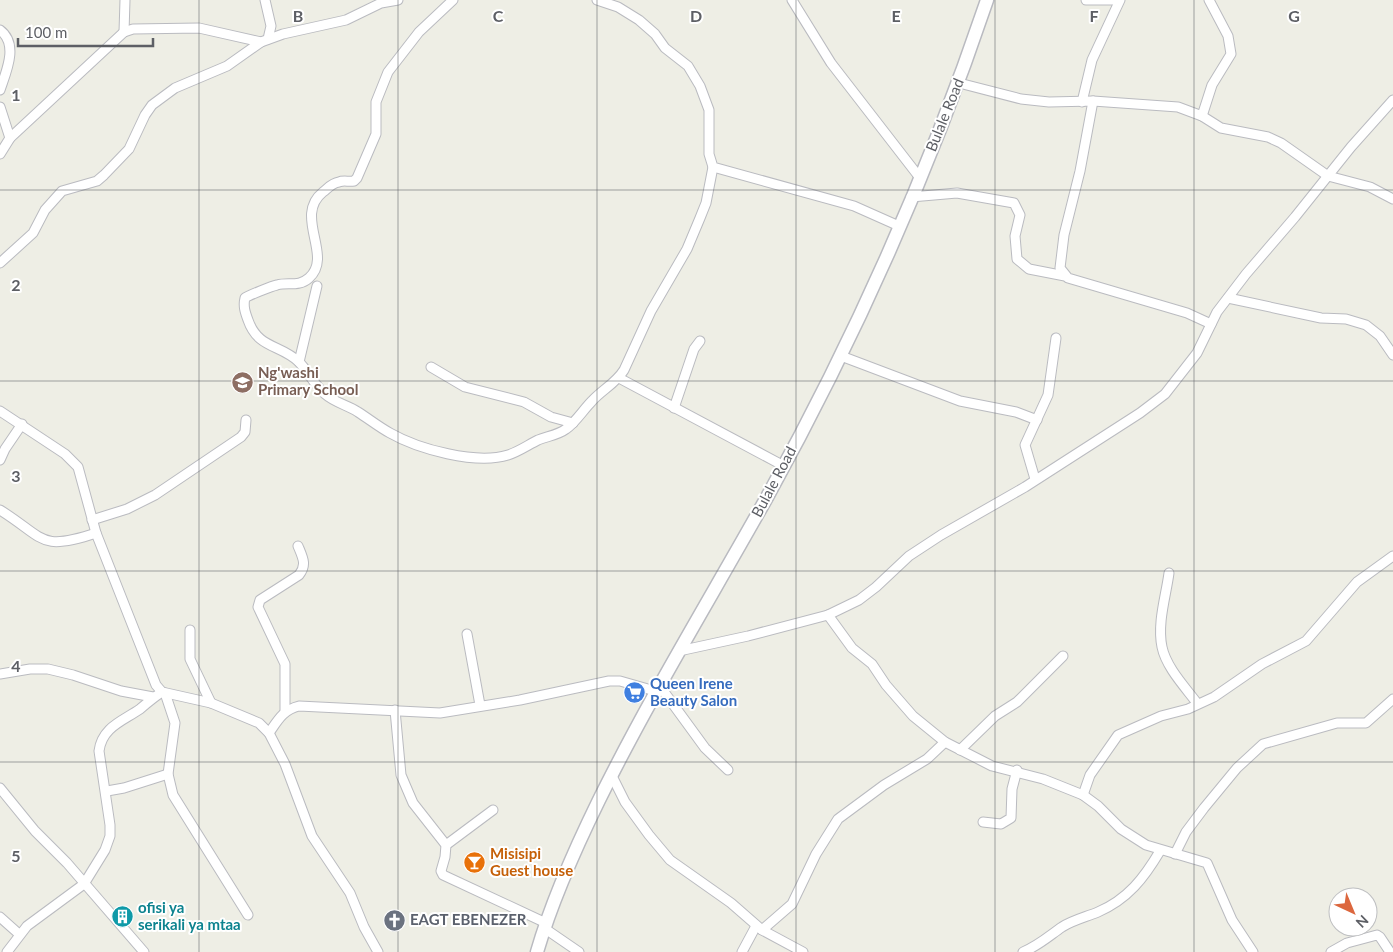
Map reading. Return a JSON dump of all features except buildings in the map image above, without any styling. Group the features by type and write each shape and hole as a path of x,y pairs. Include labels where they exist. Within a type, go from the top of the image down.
{"street":[{"path":"124,32 125,0"},
{"path":"264,0 271,26 280,35"},
{"path":"0,263 33,233 45,210 62,191 98,181 104,175 129,149 145,115 152,105 175,88 227,66 265,40 346,20 381,3 398,0"},
{"path":"453,0 428,23 388,72 376,102 376,134 357,178 354,181 341,181 334,184 315,200 311,216 318,263 314,273 303,282 294,285 278,284 245,298 244,308 254,333 261,341 289,354 299,362 324,394 357,411 390,434 430,450 483,458 506,456 539,440 561,433 573,423 594,398 619,378 650,311 687,249 706,203 713,167 710,160 709,110 700,86 688,66 665,48 655,34 639,20 618,7 597,0"},
{"path":"792,0 831,63 920,178"},
{"name":"Bulale Road","path":"537,952 545,926 581,837 611,774 657,688 784,466 841,356 920,178 959,83 987,0"},
{"path":"1086,0 1113,0"},
{"path":"1082,102 1092,60 1120,0"},
{"path":"1202,116 1212,85 1231,54 1228,36 1209,0"},
{"path":"265,40 271,26"},
{"path":"0,154 10,138 124,32 140,28 190,27 265,40"},
{"path":"0,30 10,43 10,57 0,90"},
{"path":"959,83 1021,99 1049,102 1093,101 1178,107 1202,116 1221,128 1252,133 1281,143 1328,176 1370,187 1393,199"},
{"path":"679,651 748,636 828,615 865,596 909,556 1119,427 1165,394 1197,353 1211,324 1228,298 1350,147 1393,100"},
{"path":"1065,276 1060,264 1064,235 1080,171 1093,101"},
{"path":"0,108 10,138"},
{"path":"713,167 854,206 899,226"},
{"path":"911,197 956,193 1014,203 1020,215 1015,236 1017,259 1030,269 1065,276 1187,313 1211,324"},
{"path":"299,362 317,286"},
{"path":"1228,298 1321,318 1346,319 1366,325 1380,336 1393,355"},
{"path":"1035,479 1025,445 1048,395 1052,380 1056,338"},
{"path":"674,408 694,349 700,341"},
{"path":"841,356 960,402 1016,412 1037,420"},
{"path":"431,367 465,386 524,402 551,417 573,423"},
{"path":"619,378 784,466"},
{"path":"0,411 22,424 74,461 82,480 96,533 156,685 164,692 210,704 259,723 269,733 285,764 312,836 350,893 364,926 378,952"},
{"path":"92,520 127,509 155,495 241,437 245,432 246,420"},
{"path":"0,460 4,449 22,424"},
{"path":"0,510 34,536 45,540 71,541 96,533"},
{"path":"285,711 285,664 258,607 260,600 299,575 304,569 305,564 298,546"},
{"path":"1083,795 1090,775 1118,735 1161,716 1188,709 1197,703 1214,697 1262,664 1306,641 1356,582 1393,556"},
{"path":"1170,573 1161,623 1162,646 1175,673 1197,703"},
{"path":"828,615 852,648 872,664 913,716 945,742 992,766 1017,770 1083,795 1132,836 1160,851 1207,863 1232,920 1243,940 1253,952"},
{"path":"190,630 190,659 210,704"},
{"path":"467,634 480,705"},
{"path":"960,750 995,716 1017,702 1063,656"},
{"path":"0,674 40,668 73,675 120,691 154,697"},
{"path":"269,733 285,711 299,706 395,710 426,714 463,710 480,705 520,700 609,681 620,681 657,688 705,748 728,770"},
{"path":"7,952 19,934 37,917 84,884 100,861 110,836 107,791 99,751 102,739 108,730 120,720 164,692"},
{"path":"164,692 175,723 168,774 173,795 248,915"},
{"path":"1175,854 1186,832 1204,808 1237,768 1263,744 1337,723 1366,723 1393,699"},
{"path":"395,710 401,775 413,803 446,845 447,850 441,870 443,875 545,926 579,952"},
{"path":"742,952 759,928 792,904 816,854 838,819 884,785 912,770 945,742"},
{"path":"983,822 1001,824 1011,818 1012,789 1017,770"},
{"path":"107,791 124,788 168,774"},
{"path":"611,774 625,802 648,835 670,860 731,903 759,928 803,952"},
{"path":"0,788 35,832 144,952"},
{"path":"446,845 493,810"},
{"path":"1023,952 1042,944 1062,927 1114,904 1126,896 1146,876 1160,851"},
{"path":"0,917 19,934"},
{"path":"1331,952 1347,944 1377,935 1390,952"}],"place":[{"name":"Ng'washi Primary School","path":"242,382"},
{"name":"Queen Irene Beauty Salon","path":"634,693"},
{"name":"Misisipi Guest house","path":"474,863"},
{"name":"ofisi ya serikali ya mtaa","path":"122,917"},
{"name":"EAGT EBENEZER","path":"394,920"}]}
